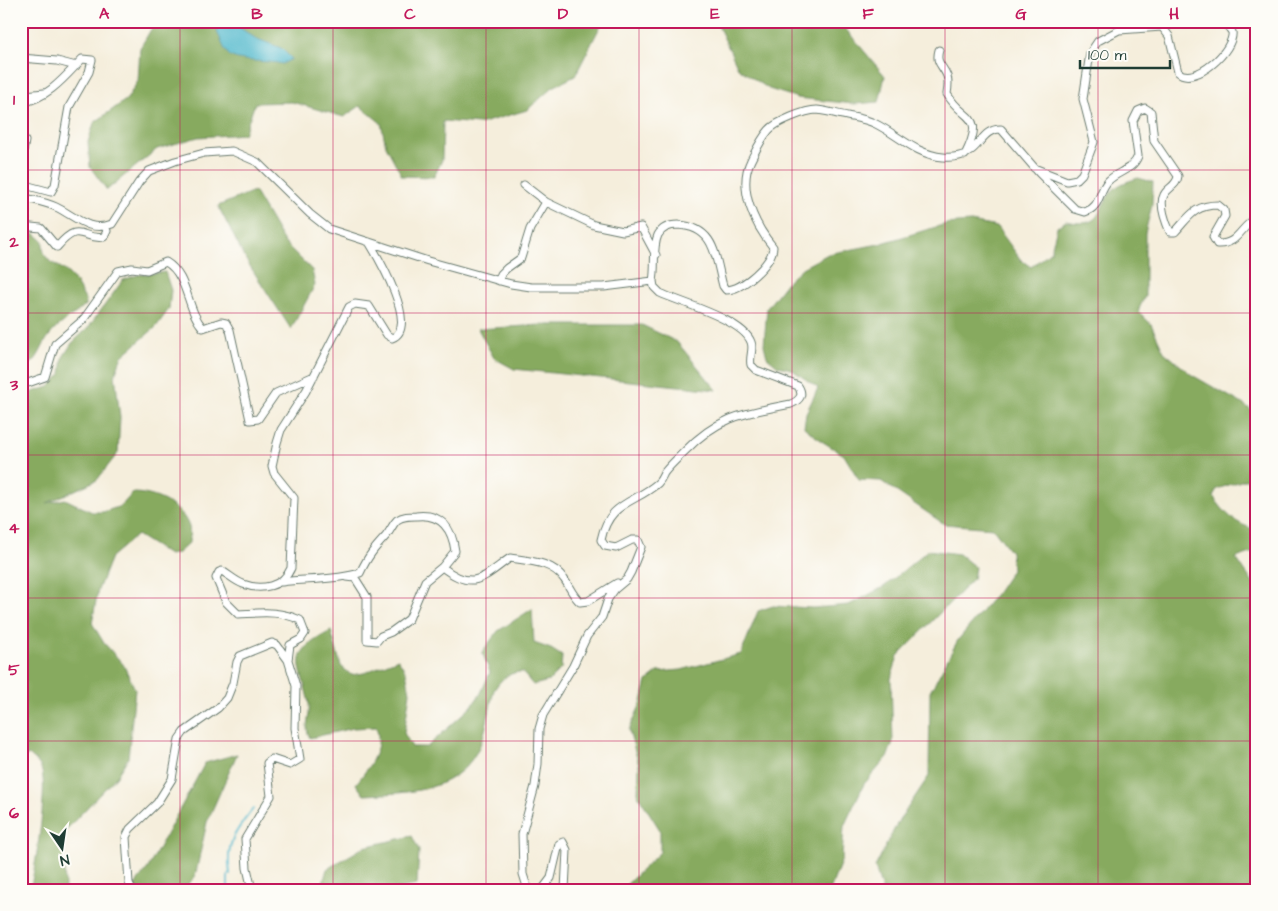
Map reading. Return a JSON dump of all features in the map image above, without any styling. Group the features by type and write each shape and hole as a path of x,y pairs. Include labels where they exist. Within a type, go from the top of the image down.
{"street":[{"path":"1034,168 1063,180 1072,181 1082,174 1094,147 1094,137 1083,99 1090,53 1098,41 1120,30 1162,27 1169,36 1178,72 1187,76 1195,76 1209,67 1232,42 1232,32 1224,21"},
{"path":"939,50 936,57 938,65 947,76 947,94 973,122 974,133 965,155"},
{"path":"21,58 57,61 76,66"},
{"path":"21,103 36,100 61,82 82,59 92,60 89,72 69,107 55,185 51,192 21,184"},
{"path":"21,93 26,95 46,92"},
{"path":"528,890 523,874 522,834 535,786 539,729 543,715 573,666 587,636 602,617 612,594 627,579 641,547 638,540 632,540 610,549 602,540 607,522 626,501 660,482 664,474 683,453 715,426 730,417 791,404 801,396 798,386 775,375 756,370 751,365 751,340 736,326 660,293 654,286 653,281 659,234 666,227 675,225 689,226 699,230 712,245 720,264 723,286 726,290 740,288 771,256 772,247 763,235 746,192 746,170 761,140 770,128 795,115 814,110 863,118 932,156 951,158 972,152 988,132 1001,130 1034,168 1076,209 1088,211 1094,208 1100,200 1110,180 1136,161 1138,156 1133,121 1138,111 1145,108 1151,112 1154,141 1178,176 1175,185 1163,196 1162,201 1170,232 1175,232 1186,217 1194,211 1218,205 1224,210 1225,216 1214,238 1218,244 1228,243 1233,241 1252,220 1257,218"},
{"path":"21,134 25,141 21,163"},
{"path":"21,197 56,207 89,226 105,226 112,224 139,182 149,171 175,160 232,151 257,162 329,229 370,242 499,281 531,287 576,288 653,281"},
{"path":"524,185 546,202 579,219 608,229 623,231 640,227 656,256"},
{"path":"499,281 507,268 521,258 530,230 546,202"},
{"path":"21,226 41,228 57,247 67,235 81,232 104,237 107,231 105,226"},
{"path":"282,582 290,568 294,498 274,473 273,457 281,430 314,376 349,307 355,304 369,306 387,335 392,338 399,334 401,327 400,314 389,276 370,242"},
{"path":"21,382 28,384 45,377 55,344 94,308 118,271 132,268 148,270 166,262 173,266 181,278 193,310 203,328 220,322 226,323 230,330 250,420 258,419 276,393 314,376"},
{"path":"288,660 290,646 301,639 304,633 300,620 271,611 238,614 226,602 216,578 218,572 222,572 249,586 259,587 317,578 356,578 366,592 367,640 377,641 381,636 391,632 409,619 425,581 442,567 455,551 453,536 439,519 430,515 418,515 398,520 392,525 387,535 371,550 360,573 347,577"},
{"path":"442,567 452,575 470,581 486,577 510,558 535,562 558,571 580,602 588,601 613,585 627,579"},
{"path":"132,890 129,883 126,837 130,829 157,803 172,779 179,739 184,732 218,708 227,698 240,656 272,643 277,645 288,660 296,686 295,728 300,759 290,765 272,759 267,763 271,796 245,839 247,868 252,890"},
{"path":"542,890 550,878 559,844 563,842 567,850 565,890"}],"green space":[{"path":"156,21 603,21 575,76 553,87 527,110 479,124 443,121 442,160 434,177 402,176 386,146 381,123 360,106 344,117 292,102 255,103 244,134 198,137 157,149 107,190 90,167 88,142 94,123 127,99 138,81 140,48"},
{"path":"716,21 848,21 844,27 885,76 879,102 854,104 798,98 769,89 738,68"},
{"path":"1138,178 1153,182 1152,205 1145,233 1145,296 1138,311 1151,324 1164,352 1192,375 1257,414 1257,480 1244,480 1217,489 1213,496 1231,518 1257,530 1257,551 1236,558 1257,589 1257,890 882,890 875,867 898,822 929,776 930,692 958,640 996,594 1012,570 1011,552 993,528 944,524 881,481 859,480 844,455 804,427 806,413 818,388 791,369 778,366 767,357 764,345 767,308 787,282 802,268 828,254 879,244 946,224 971,222 997,227 1021,260 1031,267 1051,251 1057,227 1066,221 1078,223 1092,220 1097,216 1113,190 1122,184"},
{"path":"254,191 284,242 312,270 315,285 291,329 246,260 218,206"},
{"path":"21,205 32,208 33,217 21,218"},
{"path":"21,231 33,232 43,241 43,248 47,258 72,277 86,301 85,306 52,332 35,360 27,366 21,367"},
{"path":"165,272 171,290 169,309 156,327 122,356 115,374 120,418 118,453 97,480 47,503 65,499 92,512 103,512 121,506 133,493 150,495 166,502 180,512 189,527 189,543 178,553 169,555 137,535 111,557 98,590 92,623 104,643 123,664 135,689 128,758 116,777 60,836 64,858 65,890 30,890 41,826 43,775 40,766 29,755 21,760 21,398 29,393 49,387 61,374 63,357 72,343 88,328 123,280 137,275"},
{"path":"541,325 642,325 677,342 717,390 514,369 494,358 478,329"},
{"path":"928,550 959,554 975,567 973,579 898,656 891,679 893,742 887,758 864,784 844,826 842,859 830,890 622,889 660,852 660,830 638,795 639,765 629,730 642,701 647,681 658,672 681,670 741,654 758,611 773,606 813,608 849,605 885,586"},
{"path":"532,609 534,643 551,649 562,656 561,669 549,681 533,685 522,672 513,673 503,679 494,690 485,731 476,753 455,776 427,788 396,793 364,795 356,784 377,750 378,735 376,727 353,728 310,738 307,729 309,704 300,669 300,661 307,647 317,639 331,631 341,666 351,675 364,673 398,659 406,672 410,692 404,733 412,747 427,747 471,707 481,693 490,672 482,652 498,631"},
{"path":"237,754 207,822 195,877 182,890 131,890 148,868 205,763"},
{"path":"412,836 419,850 417,885 389,890 321,890 327,869 364,847"}],"water":[{"path":"222,21 230,21 255,38 281,48 292,59 282,64 232,57 226,52 217,32"}],"waterway":[{"path":"228,890 230,846 236,832 253,809"}]}
